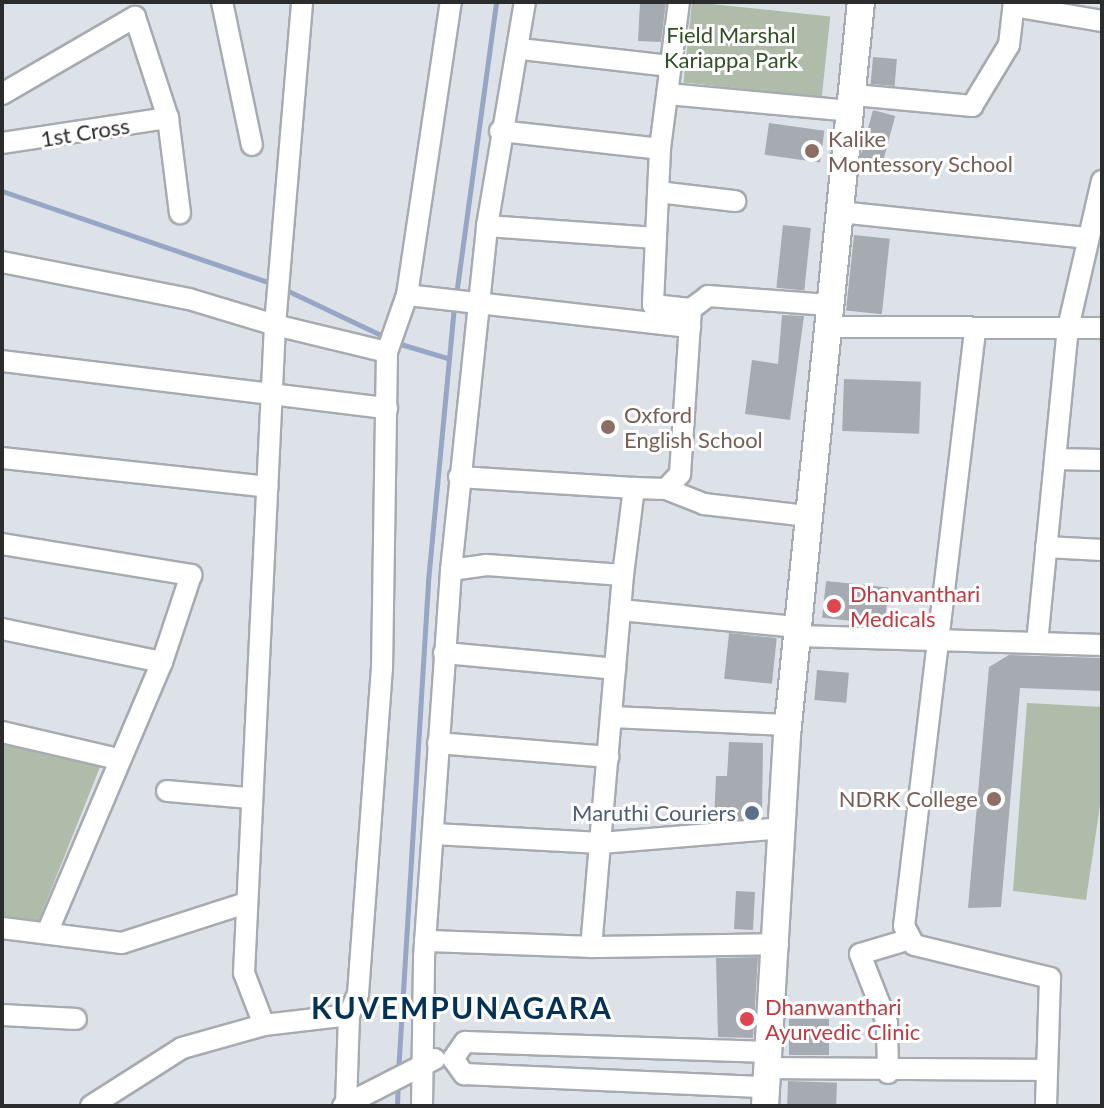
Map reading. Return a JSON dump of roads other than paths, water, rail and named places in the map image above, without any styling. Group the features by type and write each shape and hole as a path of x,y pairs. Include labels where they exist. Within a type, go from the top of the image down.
{"street":[{"path":"222,2 252,145"},
{"path":"264,1025 244,973 249,798 270,398 302,2"},
{"path":"451,2 407,295 390,344 381,685 358,994 349,1015 350,1103 418,1063 453,1059 465,1042 767,1078"},
{"path":"422,1106 418,1063 444,653 459,477 462,301 487,226 500,131 521,49 525,2"},
{"path":"679,2 660,149 653,305 691,318"},
{"path":"767,1078 778,944 788,725 861,2"},
{"path":"668,94 972,106 1009,45 1014,4 1102,21"},
{"path":"2,94 135,17 168,118 180,213"},
{"path":"521,49 671,66"},
{"name":"1st Cross","path":"2,143 168,118"},
{"path":"500,131 660,149"},
{"path":"658,192 735,201"},
{"path":"1037,643 1068,328 1086,238 1100,193"},
{"path":"840,212 1086,238"},
{"path":"487,226 656,238"},
{"path":"2,262 189,299 275,325 390,344"},
{"path":"407,295 691,318"},
{"path":"666,489 680,474 691,318 708,296 828,316 975,331 1102,328"},
{"path":"907,940 975,331"},
{"path":"2,361 270,398 387,408"},
{"path":"2,458 267,487"},
{"path":"1055,459 1102,460"},
{"path":"459,477 666,489 704,504 808,516"},
{"path":"591,947 623,575 634,488"},
{"path":"2,544 191,575 162,662 118,759 47,933"},
{"path":"1046,547 1102,550"},
{"path":"451,570 487,565 623,575"},
{"path":"620,610 797,631 939,640 1102,645"},
{"path":"2,629 162,662"},
{"path":"444,653 615,669"},
{"path":"611,717 788,725"},
{"path":"2,732 118,759"},
{"path":"438,743 608,757"},
{"path":"167,791 249,798"},
{"path":"434,834 601,843 783,828"},
{"path":"2,928 122,943 246,903"},
{"path":"888,1073 887,1023 860,954 907,940 1050,978 1046,1106"},
{"path":"425,941 591,947 778,944"},
{"path":"2,1015 76,1019"},
{"path":"91,1106 182,1048 264,1025 349,1015"},
{"path":"453,1059 464,1074 767,1078 1046,1070"}],"waterway":[{"path":"456,295 496,2"},
{"path":"2,191 273,284"},
{"path":"282,288 385,337"},
{"path":"398,1073 428,581 454,305"},
{"path":"397,343 447,358"},
{"path":"397,1106 398,1083"}],"place":[{"name":"Kalike Montessory School","path":"812,151"},
{"name":"Oxford English School","path":"608,427"},
{"name":"Dhanvanthari Medicals","path":"834,606"},
{"name":"NDRK College","path":"994,799"},
{"name":"Maruthi Couriers","path":"752,813"},
{"name":"Dhanwanthari Ayurvedic Clinic","path":"747,1019"}],"district":[{"name":"KUVEMPUNAGARA","path":"462,1007"}],"park label":[{"name":"Field Marshal Kariappa Park","path":"731,46"}]}
